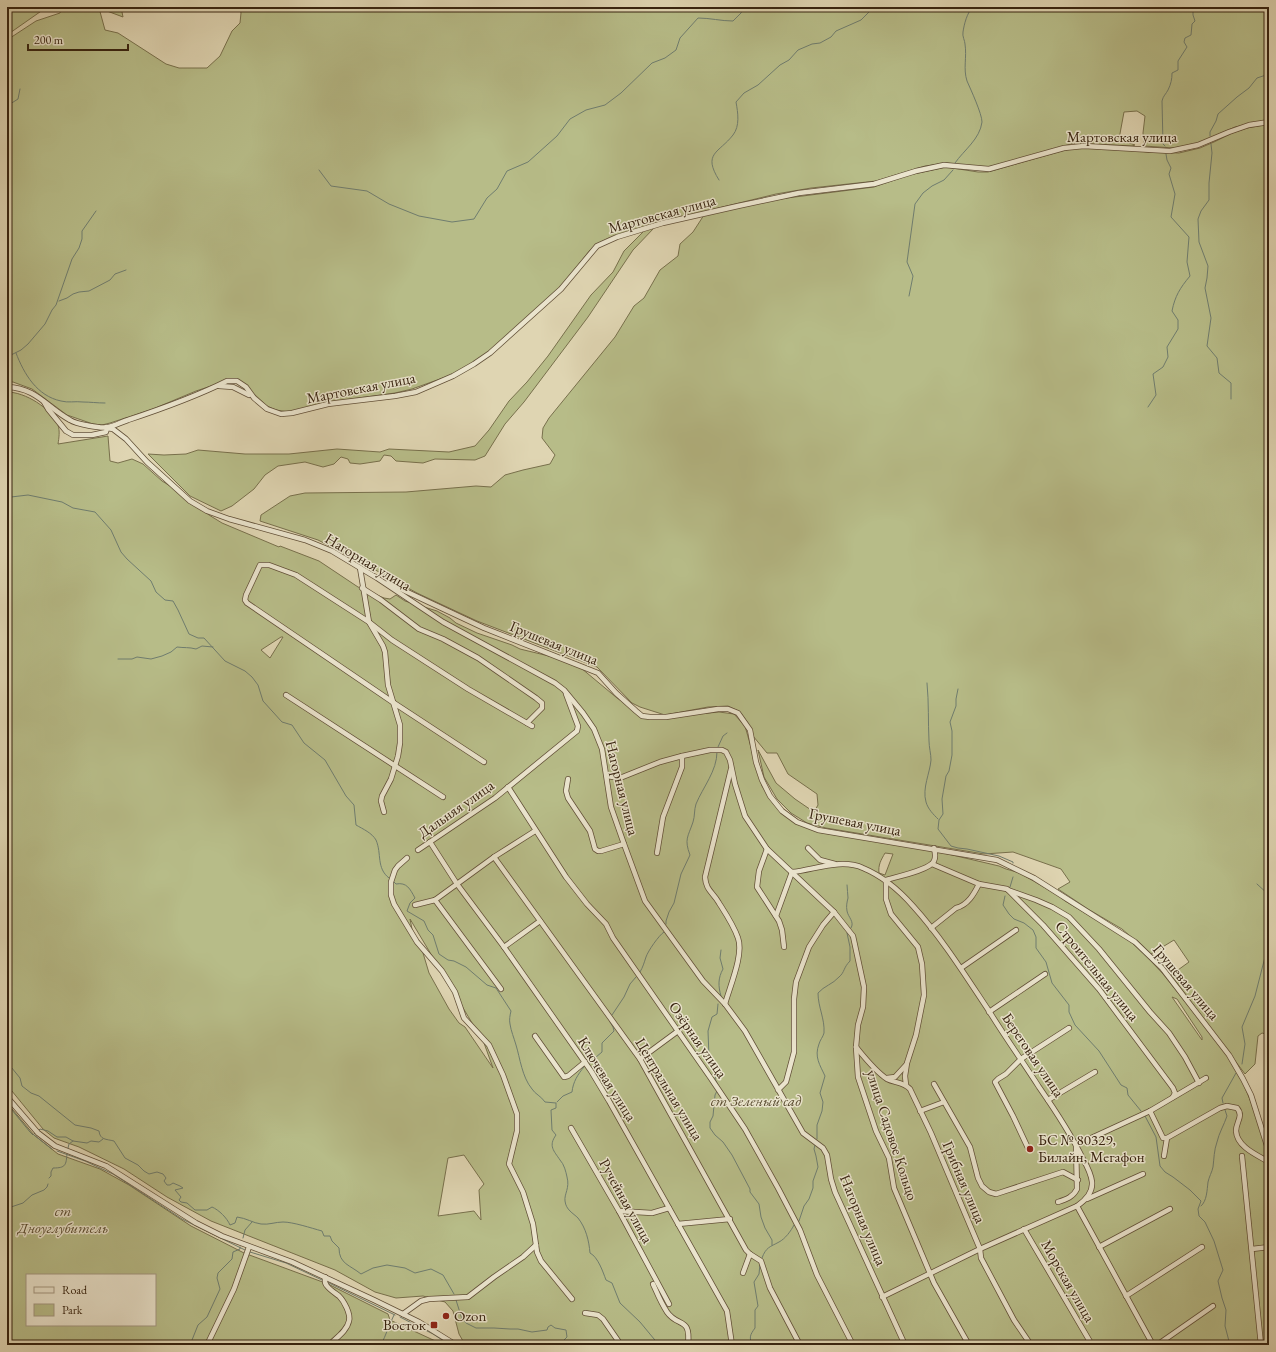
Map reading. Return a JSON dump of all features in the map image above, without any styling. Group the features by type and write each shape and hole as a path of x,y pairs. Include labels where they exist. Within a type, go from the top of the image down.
{"street":[{"name":"Мартовская улица","path":"107,428 125,420 152,412 216,386 232,387 245,392 267,409 281,414 292,413 328,404 416,392 453,376 490,353 561,289 597,246 617,237 663,223 798,193 874,184 944,165 989,169 1064,148 1084,146 1170,151 1185,149 1249,125 1269,122"},
{"path":"8,387 23,389 34,393 43,400 70,421 86,426 107,428 106,432 92,435 73,436 66,431 48,409 43,400"},
{"name":"Нагорная улица","path":"107,428 113,429 126,439 147,462 190,501 208,511 229,519 305,540 332,551 377,578 443,622 555,683 564,690 594,729 602,749 612,807 645,900 703,981 725,1004 745,1031 802,1133 823,1148 827,1155 835,1192 905,1345"},
{"path":"484,762 247,603 245,600 246,595 260,564 269,565 296,575 369,622 392,640 461,685 532,726"},
{"path":"360,568 362,588 369,622 385,652 388,685 400,725 398,756 391,779 381,801 384,812"},
{"name":"Грушевая улица","path":"377,578 484,628 598,674 616,693 642,716 666,718 718,709 728,709 738,713 750,730 756,762 762,780 770,796 782,811 797,822 818,830 934,848 997,860 1041,882 1135,942 1162,968 1229,1055 1251,1095 1269,1152"},
{"path":"362,588 381,600 419,629 443,639 478,658 536,698 542,703 542,708 527,723"},
{"name":"Дальняя улица","path":"418,850 495,798 577,731 578,726 564,690"},
{"path":"286,695 443,797"},
{"name":"улица Садовое Кольцо","path":"607,776 620,778 660,762 710,750 722,750 726,752 745,816 768,849 834,912 853,936 864,987 863,1007 858,1025 856,1047 858,1077 876,1131 889,1158 894,1188 934,1283 969,1345"},
{"path":"657,852 663,817 682,767 682,756"},
{"path":"725,1004 740,955 738,939 718,900 706,887 705,877 731,766"},
{"path":"568,779 566,791 568,798 590,831 595,849 601,851 624,844"},
{"name":"Озёрная улица","path":"508,787 535,831 574,888 606,924 613,938 710,1077 744,1129 800,1230 816,1275 853,1345"},
{"path":"415,905 435,900 494,857 535,831"},
{"name":"Ключевая улица","path":"430,842 457,884 504,947 610,1101 727,1311 732,1345"},
{"path":"808,848 820,860 837,864"},
{"path":"856,1047 886,1078 906,1085 905,1076 907,1063 916,1035 924,995 922,964 918,947 891,914 886,899 886,880 907,875 932,864 936,859 934,848"},
{"path":"768,849 759,871 757,887 776,916 782,930 784,947"},
{"name":"Центральная улица","path":"494,857 640,1059 750,1254 761,1261 770,1288 800,1345"},
{"path":"407,858 398,866 391,882 391,895 394,904 417,942 442,971 455,992 464,1018 489,1045 503,1074 517,1114 517,1131 509,1164 523,1192 533,1224 537,1252 541,1261 572,1299"},
{"name":"Береговая улица","path":"792,872 837,864 850,864 862,867 886,880 913,905 961,968 1076,1145 1091,1177 1092,1186 1087,1199"},
{"path":"932,864 979,884 1007,889 1036,900 1052,907 1068,917 1099,949 1169,1033 1185,1057 1199,1083"},
{"path":"776,916 792,872"},
{"path":"931,928 956,908 961,907 970,900 979,884"},
{"name":"Строительная улица","path":"1007,889 1043,925 1099,989 1173,1088 1175,1093 1173,1097"},
{"path":"435,900 501,989"},
{"path":"778,1090 786,1082 794,1052 794,999 796,982 809,948 823,925 834,912"},
{"path":"504,947 540,921"},
{"path":"961,968 1016,930"},
{"path":"989,1012 1045,974"},
{"path":"1028,1148 1013,1116 994,1082 1006,1074 1021,1059 1069,1028"},
{"path":"640,1059 678,1031"},
{"path":"535,1036 564,1077 568,1076 584,1062"},
{"path":"886,1078 895,1077 907,1063"},
{"path":"1048,1100 1095,1072"},
{"path":"1058,1202 1070,1198 1077,1189 1078,1180 1076,1145 1150,1110 1206,1078"},
{"path":"934,1084 970,1147 978,1178 982,1186 989,1192 996,1194 1063,1172 1078,1180"},
{"name":"Грибная улица","path":"906,1085 910,1089 931,1133 980,1249 980,1254 984,1263 1014,1320 1031,1345"},
{"path":"7,1096 37,1132 55,1146 106,1166 196,1223 222,1236 292,1262 325,1277 419,1322 456,1345"},
{"path":"920,1111 944,1102"},
{"path":"1166,1138 1220,1108 1227,1106 1237,1108 1240,1115 1236,1130 1238,1138 1243,1146 1269,1162"},
{"path":"1150,1110 1163,1138 1166,1138"},
{"name":"Ручейная улица","path":"571,1128 619,1211 669,1304"},
{"path":"1164,1156 1166,1138"},
{"path":"1242,1156 1261,1345"},
{"path":"882,1297 980,1249 1077,1206 1087,1199 1143,1174"},
{"path":"1077,1206 1153,1345"},
{"path":"619,1211 652,1213 669,1208"},
{"path":"1100,1247 1170,1209"},
{"path":"678,1224 730,1219"},
{"name":"Морская улица","path":"1024,1229 1092,1345"},
{"path":"403,1314 421,1301 429,1299 468,1297 523,1257 536,1244"},
{"path":"207,1345 234,1289 249,1247"},
{"path":"1126,1296 1202,1247"},
{"path":"1252,1249 1269,1247"},
{"path":"743,1273 750,1254"},
{"path":"325,1277 327,1287 339,1296 349,1316 349,1322 342,1333 329,1345"},
{"path":"652,1284 668,1313 674,1319 684,1323 688,1330 688,1345"},
{"path":"1157,1345 1213,1306"},
{"path":"585,1312 598,1315 603,1319 621,1345"}],"green space":[{"path":"7,7 47,7 7,35"},
{"path":"62,7 121,7 123,17 99,8 105,30 118,33 166,64 179,68 207,68 220,56 232,31 240,23 240,7 1269,7 1269,120 1235,127 1196,144 1174,148 1144,146 1143,133 1145,116 1137,111 1124,112 1119,139 1135,145 1132,146 1074,143 994,167 985,168 947,163 925,166 876,181 811,188 776,194 653,224 609,238 599,243 590,250 560,288 488,353 454,374 412,389 395,393 329,402 289,412 276,410 267,406 240,381 217,384 153,409 102,425 93,424 67,415 32,389 13,382 7,382 7,40 36,21 60,13"},
{"path":"1269,124 1269,1035 1262,1033 1258,1036 1255,1064 1245,1074 1171,975 1189,962 1174,940 1151,954 1122,929 1058,889 1070,882 1061,869 1013,852 984,854 826,828 807,823 791,813 777,799 764,777 758,750 776,783 814,812 818,805 817,794 788,774 777,753 767,753 753,736 748,723 740,712 728,706 708,707 665,715 640,707 632,703 597,667 477,621 417,593 361,562 362,560 358,557 357,560 318,540 260,521 261,515 290,496 305,493 406,492 476,486 491,487 505,475 550,464 555,455 542,438 543,428 549,418 615,337 634,306 644,298 660,270 678,256 680,244 693,232 704,215 779,199 874,187 909,175 946,167 988,172 1065,150 1086,147 1179,153 1200,148 1232,133 1247,128"},
{"path":"654,228 633,250 588,317 524,402 505,424 485,456 475,460 435,459 423,463 396,461 391,456 384,455 380,461 360,464 350,463 348,459 341,457 334,464 323,467 305,462 278,466 265,475 254,489 232,506 221,511 190,496 148,454 186,454 198,450 245,454 289,454 337,449 380,452 389,449 449,452 475,446 489,430 509,401 548,356 591,295 613,272 624,251 645,230"},
{"name":"ст Зеленый сад","path":"7,392 29,398 44,407 50,413 59,427 58,444 108,436 110,461 118,463 132,459 143,464 162,481 183,494 209,515 222,523 279,547 280,546 319,561 358,587 384,598 390,599 396,595 405,601 437,611 456,623 477,633 520,649 557,658 581,668 617,698 644,717 719,712 734,714 745,726 762,786 778,809 794,822 818,832 931,850 999,866 1020,873 1120,934 1140,949 1163,974 1228,1057 1241,1078 1253,1107 1268,1158 1261,1159 1269,1163 1269,1345 469,1345 463,1341 459,1334 453,1311 445,1302 423,1296 396,1298 375,1292 335,1270 211,1221 167,1197 124,1169 79,1147 54,1138 43,1129 7,1085","holes":["281,637 283,637 270,658 261,650","885,853 893,854 885,875 879,873 879,865","410,919 484,1043 493,1068 465,1027 459,1023 449,1009 429,973 423,953 412,929","1172,997 1177,999 1202,1037 1202,1040","464,1155 484,1184 479,1190 481,1220 474,1211 438,1216 448,1158"]},
{"name":"ст Дноуглубитель","path":"7,1103 34,1135 58,1154 100,1169 129,1185 191,1226 244,1253 328,1284 388,1314 390,1320 444,1345 7,1345"}],"waterway":[{"path":"319,170 331,186 367,191 389,204 419,216 452,222 474,219 487,198 497,189 507,171 528,162 557,136 570,119 586,110 605,105 621,93 652,63 665,58 676,50 680,38 698,18 733,21 741,13 744,7"},
{"path":"719,180 714,171 712,159 714,154 728,141 737,128 738,119 736,102 744,93 758,85 780,65 789,60 798,50 812,44 820,43 831,37 836,31 861,20 876,7"},
{"path":"955,163 975,139 981,128 982,122 982,118 967,81 965,72 965,43 963,34 967,15 973,7"},
{"path":"1165,146 1163,144 1162,101 1170,86 1172,73 1178,70 1178,61 1187,47 1184,42 1185,38 1191,35 1192,24 1195,21 1193,7"},
{"path":"1240,7 1249,11 1264,7 1269,12"},
{"path":"1210,136 1210,132 1218,114 1249,88 1257,78 1269,74"},
{"path":"7,106 18,99 20,89"},
{"path":"1211,144 1212,153 1209,200 1201,211 1198,219 1199,242 1208,266 1205,288 1211,318 1207,346 1217,358 1219,373 1231,383 1231,399"},
{"path":"1148,407 1156,395 1153,374 1163,367 1168,357 1167,347 1178,329 1178,320 1172,311 1176,296 1190,276 1187,262 1189,237 1171,217 1175,194 1169,174 1171,168 1166,154"},
{"path":"909,296 913,276 907,262 915,204 923,193 932,186 944,180 953,170"},
{"path":"7,357 21,350 28,344 45,324 56,305 72,259 79,248 82,239 82,231 96,211"},
{"path":"59,301 73,294 89,291 110,280 115,274 126,270"},
{"path":"16,353 27,376 32,383 45,394 64,402 105,403"},
{"path":"7,501 11,497 28,495 62,502 73,508 95,512 111,530 121,552 127,559 151,581 156,592 165,600 173,601 189,634 198,638 204,638 225,661 245,671 252,677 258,685 263,701 282,722 292,725 304,743 325,760 346,796 354,805 356,825 370,833 376,840 382,870 389,878"},
{"path":"118,659 132,659 137,657 151,659 171,652 177,647 196,649 202,646 213,647"},
{"path":"927,683 931,760 925,797 928,807 938,819"},
{"path":"958,689 956,706 950,722 952,731 952,755 942,799 943,814 939,820 938,829 951,846 999,856 1013,863"},
{"path":"718,747 723,736 727,733"},
{"path":"666,924 669,912 674,903 681,874 690,855 687,845 687,838 694,820 696,804 715,766 717,752"},
{"path":"1010,887 1013,877"},
{"path":"394,882 396,884 406,885 415,898 410,903 407,911 424,921 428,930 433,935 439,954 448,960 454,961 466,967 487,985 496,988 511,1011 510,1027 526,1079 533,1091 545,1102 556,1103 556,1108 551,1110 552,1130 556,1135 552,1145 554,1151 564,1166 567,1175 568,1184 565,1198 567,1207 578,1218 583,1226 588,1239 590,1253 598,1261 606,1280 612,1283 620,1303 640,1322 659,1345"},
{"path":"1257,884 1269,895"},
{"path":"847,885 847,909 852,922 851,928"},
{"path":"1005,896 1003,905 1009,914 1014,919 1024,923 1033,930 1036,937 1036,948 1046,962 1052,983 1069,1005 1069,1012 1075,1025 1099,1051 1121,1085 1127,1088 1128,1095 1141,1111"},
{"path":"640,972 649,951 664,932"},
{"path":"817,1139 817,1125 822,1111 823,1102 820,1093 825,1076 817,1057 819,1043 824,1033 818,993 841,975 850,961 850,947 847,933"},
{"path":"721,950 720,958 723,969 719,979 721,996"},
{"path":"1242,1064 1245,1044 1242,1027 1255,996 1265,957 1269,950"},
{"path":"612,1015 624,997 630,984 636,977"},
{"path":"715,1066 709,1057 708,1031 712,1017 717,1014 718,1004"},
{"path":"589,1063 602,1052 602,1043 614,1031 610,1022"},
{"path":"7,1062 20,1078 22,1086 31,1093 39,1096 75,1125 99,1131 102,1138 114,1141 125,1158 138,1165 144,1171 149,1174 157,1172 163,1174 166,1178 164,1181 167,1185 173,1183 183,1188 175,1190 181,1197 179,1200 187,1203 195,1210 207,1210 212,1207 222,1214 230,1225 235,1223 237,1217 261,1224 287,1222 322,1231 324,1236 330,1236 332,1241 339,1248 339,1253 343,1261 361,1274 373,1268 387,1265 405,1268 415,1273 431,1269 443,1275 454,1294"},
{"path":"557,1102 563,1096 572,1092 576,1078 584,1067"},
{"path":"717,1083 715,1079 718,1071"},
{"path":"1223,1103 1222,1098 1236,1073"},
{"path":"717,1091 715,1095 710,1128 723,1142 732,1155 750,1189 750,1192 759,1204 761,1217 772,1240 772,1245"},
{"path":"7,1104 30,1132 33,1135 35,1133"},
{"path":"1201,1206 1206,1195 1208,1182 1213,1167 1216,1145 1227,1116 1225,1110"},
{"path":"1145,1116 1156,1137 1160,1166 1165,1172 1190,1190 1201,1201 1198,1209 1199,1216 1205,1222 1214,1241 1223,1270 1218,1281 1226,1310 1225,1326 1230,1345"},
{"path":"38,1131 40,1129 48,1131 57,1137 66,1137 73,1141 87,1143 91,1141 99,1142 103,1139"},
{"path":"34,1135 52,1149"},
{"path":"68,1148 69,1144 73,1141"},
{"path":"799,1221 804,1206 809,1199 813,1188 813,1181 818,1167 814,1149 815,1145"},
{"path":"57,1151 85,1161 113,1174 182,1219 245,1250"},
{"path":"49,1178 53,1168 64,1165 67,1154"},
{"path":"7,1209 23,1203 32,1195 44,1190 48,1184"},
{"path":"243,1238 245,1230 252,1222"},
{"path":"762,1258 767,1249 783,1239 794,1225"},
{"path":"190,1345 198,1325 207,1317 220,1289 217,1278 218,1273 232,1259 233,1252 240,1249 240,1247"},
{"path":"250,1252 286,1263 322,1280"},
{"path":"752,1345 750,1336 755,1328 755,1310 758,1306 754,1282 759,1274 760,1264"},
{"path":"327,1282 395,1315"},
{"path":"456,1300 462,1319 466,1323 476,1328 518,1329 532,1332 547,1330 551,1325 555,1328 566,1330 567,1337 563,1341 565,1344 570,1342 575,1345"},
{"path":"381,1345 394,1315"},
{"path":"400,1317 433,1334 450,1345"}],"place":[{"name":"БС № 80329, Билайн, Мегафон","path":"1030,1149"},
{"name":"Ozon","path":"446,1316"},
{"name":"Восток","path":"434,1325"}]}
